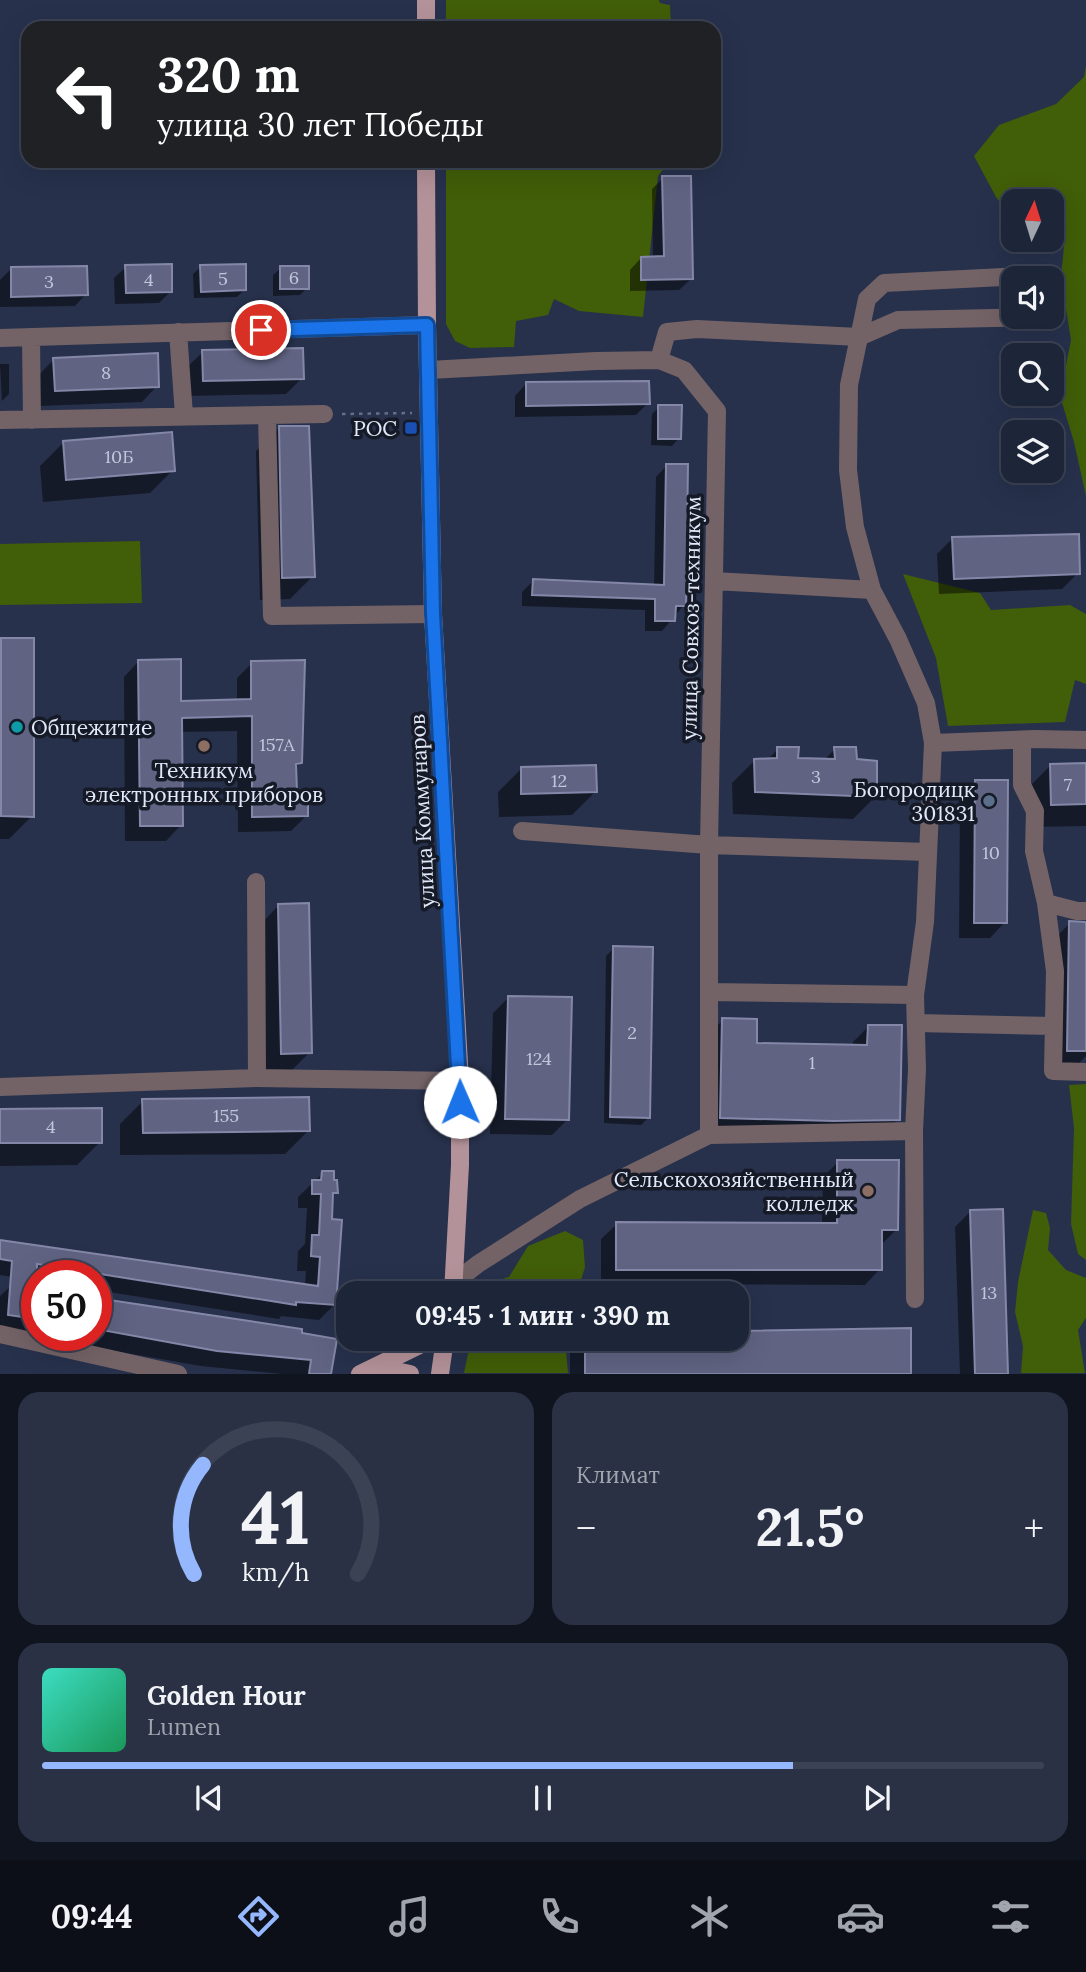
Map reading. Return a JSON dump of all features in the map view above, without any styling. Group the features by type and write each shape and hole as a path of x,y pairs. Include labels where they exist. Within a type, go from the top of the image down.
{"main road":[{"path":"426,0 426,21"},
{"name":"улица Коммунаров","path":"426,168 433,614 460,1081 460,1165 454,1281"},
{"path":"361,1373 407,1351"},
{"path":"440,1374 443,1351"},
{"path":"361,1373 391,1370 410,1374"}],"street":[{"path":"915,1299 915,995 925,922 933,743 926,703 898,639 872,590 855,527 848,470 849,385 867,299 884,283 1001,276"},
{"path":"659,360 667,332 697,329 859,337 898,320 1001,318"},
{"path":"0,338 427,325"},
{"path":"178,332 184,415"},
{"path":"31,337 32,420"},
{"name":"улица Совхоз-техникум","path":"429,370 659,360 684,370 717,411 709,845 709,1135"},
{"path":"0,420 324,414"},
{"path":"267,415 272,615 433,614"},
{"path":"714,581 872,590"},
{"path":"1022,740 1022,785 1035,811 1034,851 1046,903 1055,971 1053,1071 1086,1072"},
{"path":"933,743 1086,740"},
{"path":"522,831 709,845 928,852"},
{"path":"256,882 257,1078"},
{"path":"1046,903 1086,911"},
{"path":"709,992 915,995"},
{"path":"916,1023 1054,1026"},
{"path":"0,1087 257,1078 460,1081"},
{"path":"461,1281 478,1264 580,1199 709,1135 914,1132"},
{"path":"0,1334 178,1374"}],"path":[{"path":"324,414 430,413"}],"green space":[{"path":"446,0 659,0 660,3 670,5 671,21 446,21"},
{"path":"1086,66 1086,496 1063,406 1064,376 1071,340 1062,266 1064,189 1001,189 1001,203 974,156 999,125 1056,104 1084,77"},
{"path":"446,168 664,168 658,176 643,317 579,311 554,299 548,315 516,321 514,347 470,348 455,341 446,324"},
{"path":"140,541 142,603 0,605 0,544"},
{"path":"903,574 980,593 991,610 1070,605 1086,614 1086,684 1075,680 1065,722 948,726 936,658"},
{"path":"1086,1084 1086,1260 1078,1254 1071,1224 1074,1128 1069,1085"},
{"path":"1033,1210 1046,1213 1050,1228 1048,1250 1066,1270 1086,1278 1086,1318 1078,1330 1085,1373 1021,1373 1023,1346 1015,1312 1018,1282"},
{"path":"565,1231 583,1240 585,1267 581,1281 496,1281 509,1277 528,1246"},
{"path":"469,1351 566,1351 568,1373 464,1373"}],"building":[{"path":"662,176 691,176 693,279 641,280 641,257 664,256"},
{"path":"172,264 172,292 126,293 125,265"},
{"path":"246,264 246,290 201,292 200,265"},
{"path":"87,266 88,295 11,297 11,267"},
{"path":"280,266 309,266 309,289 280,289"},
{"path":"303,348 304,379 203,381 202,350"},
{"path":"158,353 159,387 55,391 53,358"},
{"path":"649,381 650,404 526,406 526,382"},
{"path":"658,405 682,405 681,439 658,439"},
{"path":"279,426 309,426 315,577 282,578"},
{"path":"172,432 175,471 66,480 63,441"},
{"path":"666,464 688,464 686,606 676,606 675,621 655,621 655,599 532,595 533,579 664,585"},
{"path":"1079,534 1080,574 954,579 952,537"},
{"name":"Общежитие","path":"1,638 34,638 34,817 1,816"},
{"path":"181,659 181,701 251,699 251,661 305,660 302,763 296,764 297,792 308,792 308,816 252,817 252,716 182,718 183,826 140,826 138,660"},
{"path":"777,747 799,747 798,758 835,759 834,747 856,747 857,759 877,761 877,797 755,792 754,759 777,758"},
{"path":"1086,763 1086,804 1051,805 1050,764"},
{"path":"596,765 597,792 521,794 521,767"},
{"path":"975,780 1008,780 1007,923 974,923"},
{"path":"309,903 312,1053 281,1054 278,904"},
{"path":"1069,921 1086,922 1086,1051 1067,1051"},
{"path":"613,946 653,947 650,1118 610,1117"},
{"path":"508,996 572,997 569,1120 505,1119"},
{"path":"722,1018 757,1019 757,1043 867,1045 868,1025 902,1025 900,1120 720,1118"},
{"path":"309,1097 310,1131 143,1133 142,1099"},
{"path":"102,1108 102,1143 0,1143 0,1109"},
{"name":"Сельскохозяйственный колледж","path":"837,1160 899,1160 898,1230 882,1230 882,1270 616,1270 616,1222 837,1223"},
{"path":"322,1171 334,1171 338,1193 333,1193 332,1219 342,1220 336,1305 296,1302 296,1305 112,1276 112,1260 21,1260 21,1317 8,1315 12,1261 0,1259 0,1240 318,1286 320,1257 311,1256 312,1235 319,1235 321,1194 312,1194 312,1180 321,1180"},
{"path":"1003,1209 1008,1374 975,1374 970,1210"},
{"path":"112,1300 302,1329 302,1333 336,1339 331,1374 309,1374 311,1360 217,1351 112,1332"},
{"path":"911,1328 911,1374 585,1374 585,1351 749,1351 749,1331"}],"place":[{"name":"РОС","path":"411,428"},
{"name":"Общежитие","path":"17,727"},
{"name":"Техникум электронных приборов","path":"204,746"},
{"name":"Богородицк 301831","path":"989,801"},
{"name":"Сельскохозяйственный колледж","path":"868,1191"}],"route":[{"path":"261,330 427,325 433,614 460,1102"}]}
